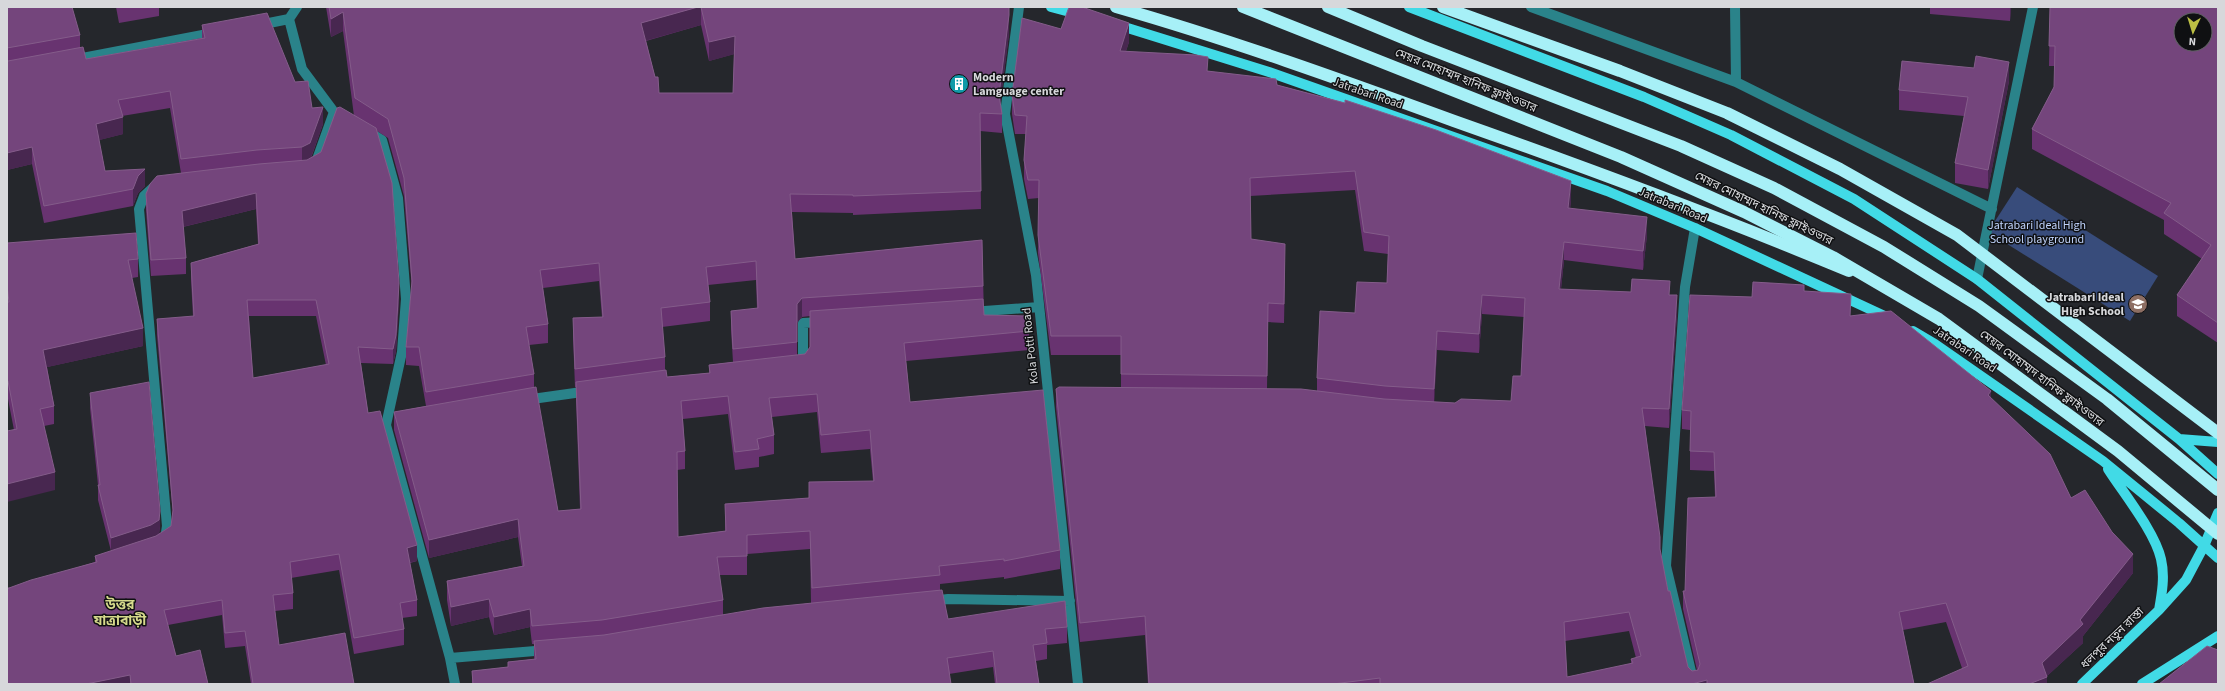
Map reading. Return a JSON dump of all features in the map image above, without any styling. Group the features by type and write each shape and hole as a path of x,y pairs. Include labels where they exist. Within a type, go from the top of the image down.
{"highway":[{"path":"1116,7 1185,26 1305,67 1623,181 1738,225 1886,286"},
{"name":"মেয়র মোহাম্মদ হানিফ ফ্লাইওভার","path":"1243,7 1621,157 1744,212 1886,286 1939,319 2037,390 2118,451 2218,534"},
{"name":"মেয়র মোহাম্মদ হানিফ ফ্লাইওভার","path":"1328,7 1422,46 1681,146 1774,188 1884,247 1992,315 2108,399 2218,490"},
{"path":"1443,7 1620,71 1727,113 1840,169 1957,235 2218,433"}],"main road":[{"path":"1051,7 1093,18"},
{"path":"1409,7 1644,97 1731,135 1854,200 1977,279 2179,439 2218,474"},
{"name":"Jatrabari Road","path":"1108,22 1269,72 1584,183 1695,228 1879,312 1935,344 2103,461 2218,558"},
{"path":"2179,439 2218,442"},
{"path":"2103,461 2144,526 2161,558 2163,572 2159,610"},
{"name":"ধলপুর নতুন রাস্তা","path":"2082,684 2159,610 2186,580 2204,546 2218,513"},
{"path":"2142,684 2218,636"}],"street":[{"path":"250,27 289,19 297,7"},
{"name":"Kola Potti Road","path":"1019,7 1005,114 1036,275 1039,307 1053,399 1078,684"},
{"path":"1531,7 1736,82 1992,209"},
{"path":"1735,7 1736,82"},
{"path":"1977,279 2033,7"},
{"path":"289,19 302,69 334,112 348,120"},
{"path":"63,62 226,31"},
{"path":"304,170 315,165 334,112"},
{"path":"361,128 382,140 398,198 406,299 402,352 386,425 450,658 455,684"},
{"path":"154,546 165,539 167,526 139,209 144,196 154,186 169,184"},
{"path":"1694,684 1666,566 1685,287 1695,228"},
{"path":"960,313 1039,307"},
{"path":"796,367 804,366 803,323 835,321"},
{"path":"518,402 601,389"},
{"path":"386,425 400,422"},
{"path":"925,602 948,599 1070,601"},
{"path":"450,658 557,649"}],"green space":[{"name":"Jatrabari Ideal High School playground","path":"2017,187 2158,276 2130,321 1988,232"}],"building":[{"path":"7,7 72,7 80,35 7,48"},
{"path":"329,7 698,7 641,23 655,77 658,77 659,93 733,93 735,36 709,42 701,7 1009,7 999,95 1002,114 980,113 981,191 853,196 790,194 795,259 982,240 983,286 802,298 797,304 797,342 733,349 731,311 758,308 756,261 706,267 710,302 661,308 665,357 575,369 573,318 603,317 599,263 540,270 548,324 526,327 534,374 426,392 419,347 406,347 412,281 404,178 388,119 355,98 343,12 331,19"},
{"path":"1069,7 1082,7 1129,23 1120,51 1208,57 1207,71 1276,79 1277,85 1345,103 1345,100 1436,130 1571,181 1568,208 1647,217 1643,251 1564,242 1559,289 1631,292 1632,279 1670,281 1669,295 1677,295 1669,409 1642,408 1660,537 1660,549 1668,591 1670,591 1688,667 1692,671 1698,670 1700,664 1683,591 1685,591 1688,498 1716,497 1714,452 1690,451 1691,411 1682,410 1690,295 1752,297 1753,282 1804,285 1804,291 1851,294 1850,316 1891,311 1991,391 1988,395 2050,454 2071,498 2085,490 2112,532 2133,554 2080,620 2083,624 2042,663 2047,677 2029,684 1927,684 1968,666 1946,603 1899,612 1914,684 1707,684 1707,680 1692,684 1380,684 1380,678 1333,684 1149,684 1145,616 1080,623 1056,389 1059,387 1301,389 1384,399 1455,403 1461,399 1511,401 1513,376 1521,376 1525,298 1482,295 1479,334 1437,331 1434,389 1385,386 1317,378 1320,311 1355,313 1357,282 1387,283 1389,236 1364,232 1355,171 1250,178 1251,239 1285,244 1284,304 1268,303 1267,376 1121,374 1121,336 1051,336 1038,235 1039,180 1028,180 1024,160 1027,116 1015,115 1012,95 1022,18 1061,29","holes":["1629,612 1641,656 1631,659 1633,663 1567,677 1564,622"]},
{"path":"2050,7 2218,7 2218,323 2177,295 2211,245 2164,213 2171,203 2032,129 2054,87 2055,46 2049,46"},
{"path":"267,13 295,82 308,81 312,108 323,107 310,143 302,147 257,150 181,159 170,91 118,100 123,117 96,124 105,171 145,169 138,176 133,189 44,206 32,147 7,153 7,61 83,47 86,59 205,38 202,25"},
{"path":"1976,56 2009,62 1988,170 1955,163 1968,97 1899,90 1902,61 1974,68"},
{"path":"340,107 376,128 392,183 399,283 396,335 393,349 358,347 368,413 380,411 417,545 407,548 417,600 400,603 404,629 354,638 339,554 290,562 293,593 273,595 279,645 345,633 354,684 253,684 245,631 225,633 222,600 164,610 176,656 200,650 208,684 131,684 130,675 86,684 7,684 7,588 97,562 95,556 156,536 171,526 173,510 157,319 194,316 191,263 259,244 256,193 182,211 186,258 151,260 146,194 150,184 157,176 307,160 321,152 337,108","holes":["247,300 316,300 329,364 253,378"]},
{"path":"136,233 138,259 128,260 143,328 43,350 54,406 40,409 55,472 7,484 7,431 17,429 7,381 7,302 9,302 7,285 7,243"},
{"path":"983,299 984,315 1028,316 1029,331 904,343 910,402 1043,390 1060,550 1004,561 1004,559 939,566 940,575 812,588 810,531 747,535 747,556 717,557 723,600 602,620 532,626 530,609 494,617 489,599 451,607 447,581 524,566 518,519 429,540 394,412 536,387 558,511 581,509 576,382 666,370 667,377 710,373 709,365 805,354 810,347 810,311","holes":["817,394 821,435 870,430 874,481 809,482 809,498 725,504 726,531 678,537 677,452 685,451 681,401 728,396 735,452 759,449 757,439 774,435 769,398"]},
{"path":"149,382 160,511 159,520 151,525 111,538 98,485 100,485 90,393"},
{"path":"942,590 948,619 1065,601 1067,627 1045,629 1047,643 1033,645 1039,684 997,684 993,651 947,658 951,684 473,684 472,671 508,667 508,662 536,659 534,641 604,635 763,608"},
{"path":"2207,646 2218,650 2218,684 2159,684"}],"place":[{"name":"Modern Lamguage center","path":"959,84"},
{"name":"Jatrabari Ideal High School","path":"2138,304"}],"district":[{"name":"উত্তর যাত্রাবাড়ী","path":"120,612"}]}
